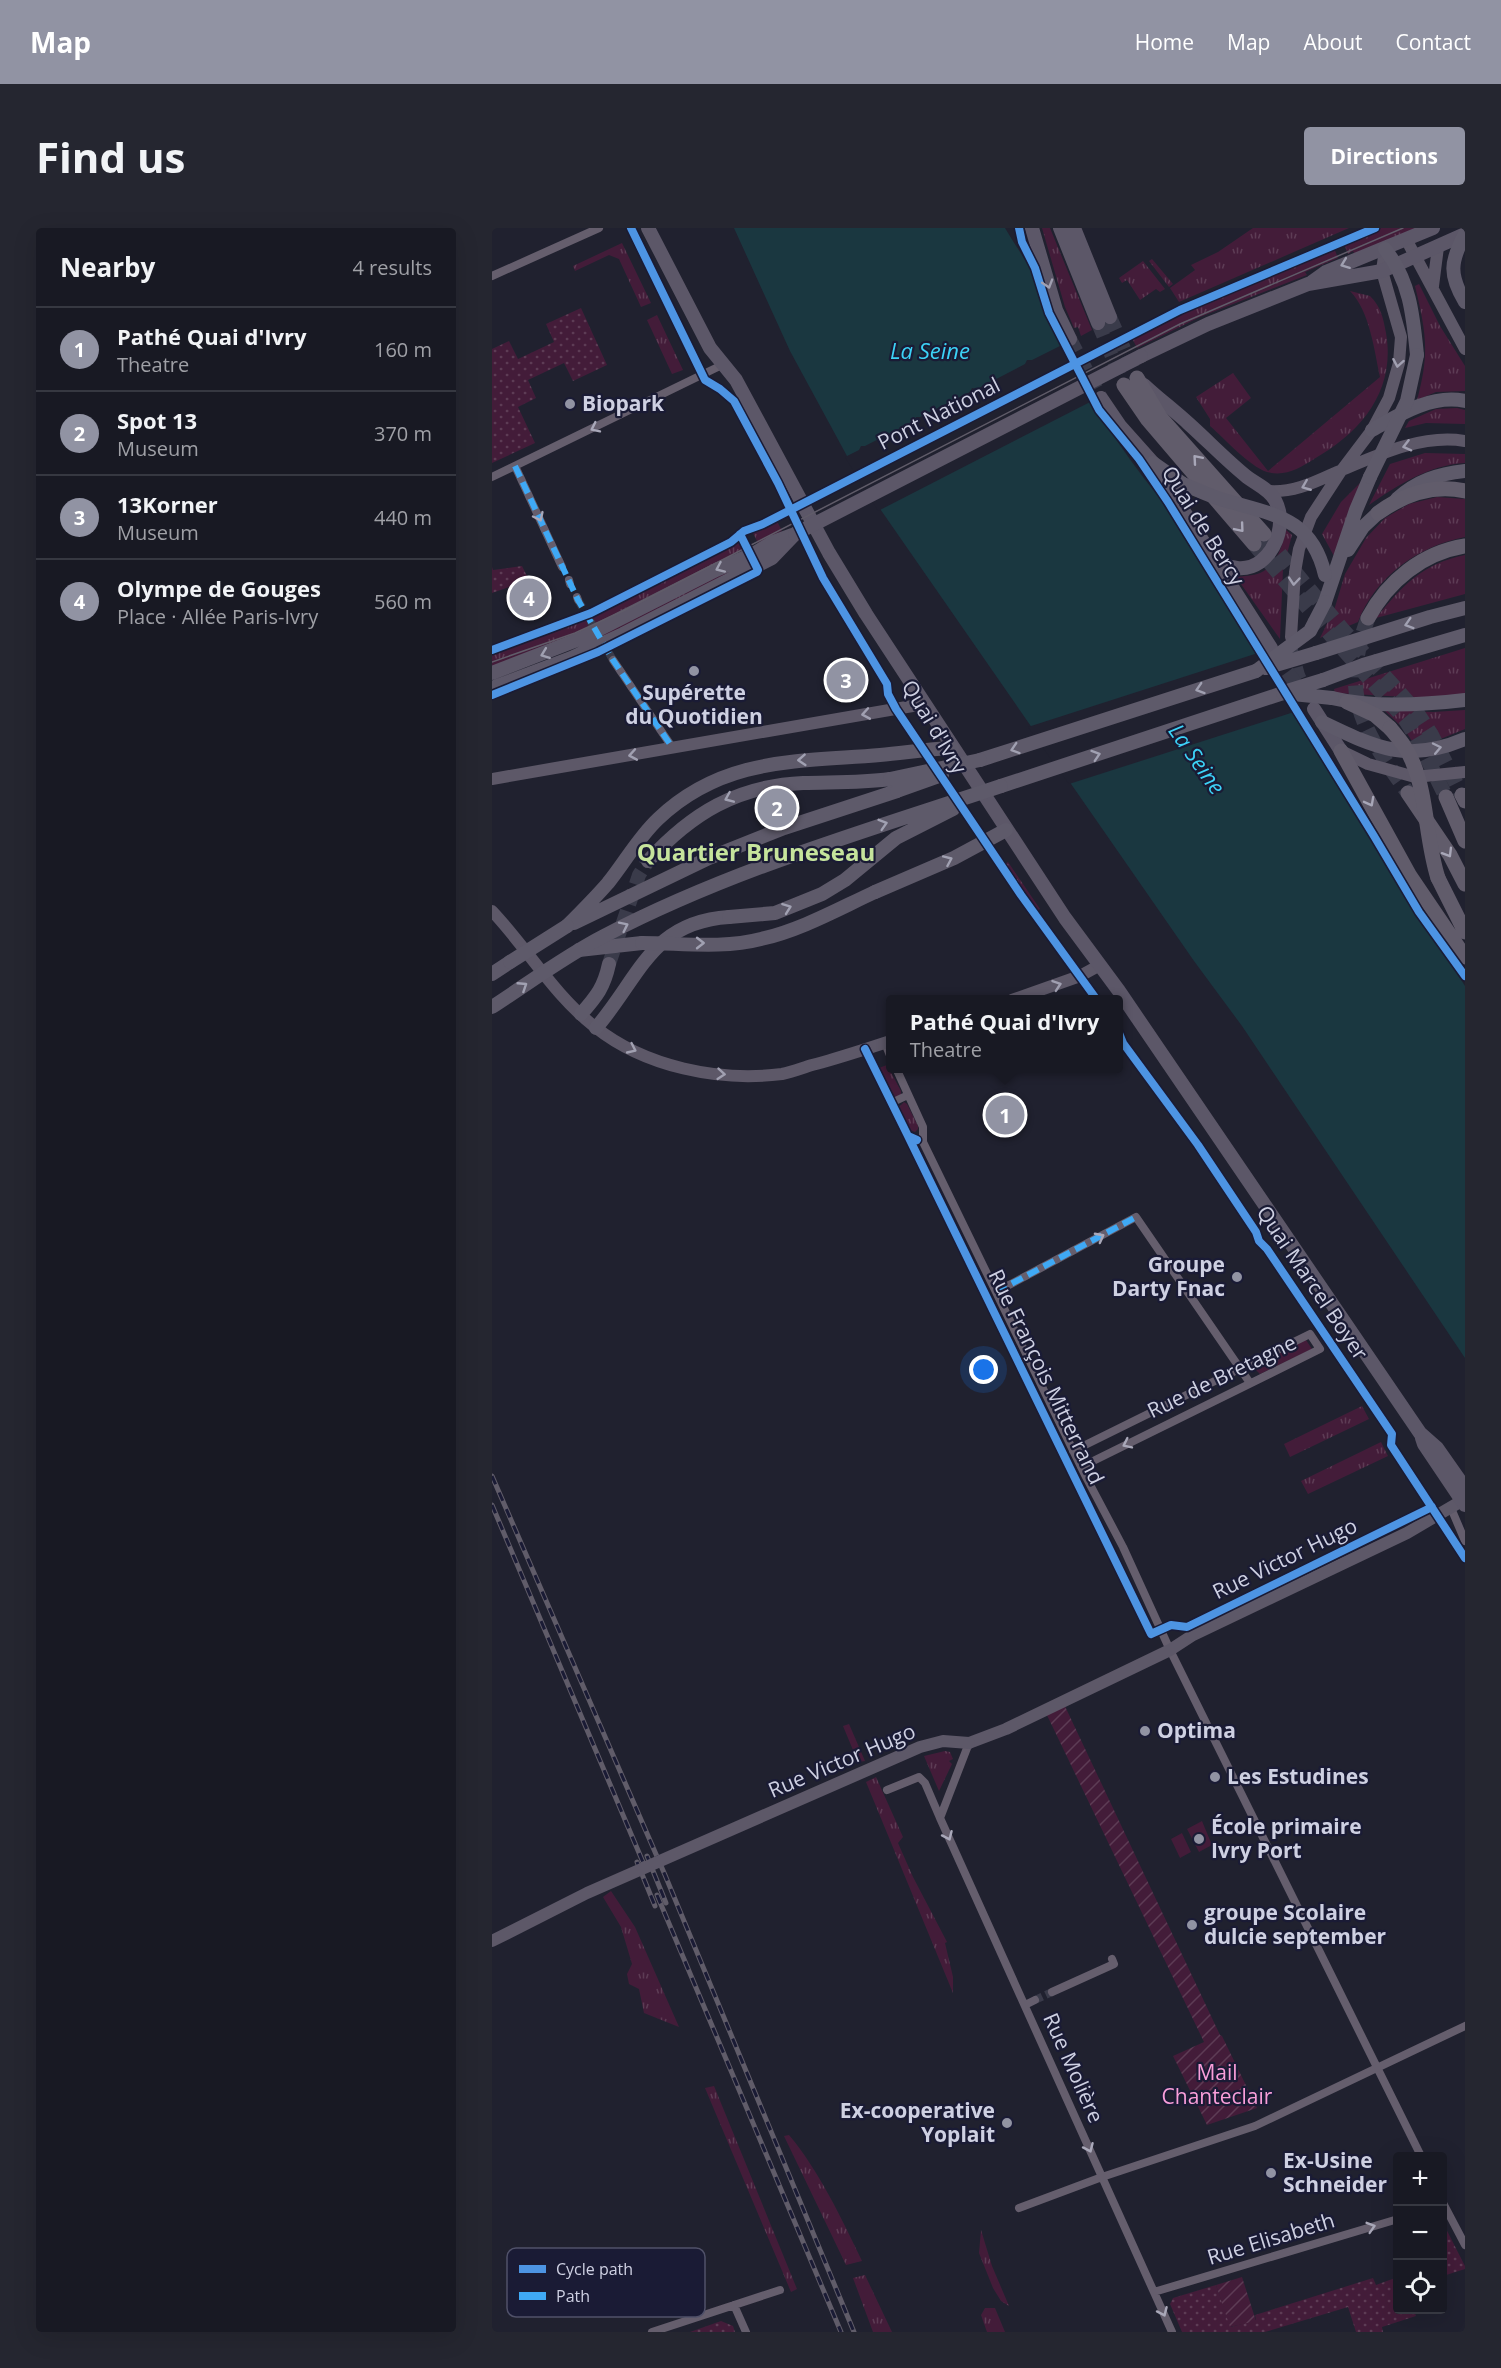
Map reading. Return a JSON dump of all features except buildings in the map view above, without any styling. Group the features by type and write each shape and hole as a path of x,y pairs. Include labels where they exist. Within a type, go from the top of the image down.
{"highway":[{"path":"1465,234 1454,256 1453,268 1455,283 1465,302"},
{"path":"1256,671 1310,631 1326,602 1356,510 1407,400 1417,355 1413,318 1398,266 1384,249"},
{"path":"1131,382 1259,539"},
{"path":"1372,430 1431,402 1444,399 1463,400"},
{"path":"1153,463 1183,484 1221,499 1283,517 1301,529 1315,546 1322,560 1326,602"},
{"path":"1340,562 1363,527 1410,488 1437,474 1465,471"},
{"path":"1393,502 1433,489 1465,491"},
{"path":"1368,618 1388,589 1411,567 1440,552 1465,546"},
{"path":"492,974 567,926 710,858 894,785 1465,608"},
{"path":"492,1007 579,950 660,908 712,885 832,841 1384,659 1465,635"},
{"path":"1282,693 1332,698 1367,710 1403,743 1418,776 1431,857 1438,878 1465,932"},
{"path":"1347,702 1399,703 1465,700"},
{"path":"1322,722 1368,744 1393,750 1415,752 1431,750 1465,739"},
{"path":"567,926 609,882 640,839 658,819 693,792 718,779 784,761 952,748"},
{"path":"1341,750 1410,876 1465,957"},
{"path":"648,861 696,816 742,793 767,786 786,784 894,785"},
{"path":"596,1028 664,939 693,923 775,913 822,894 845,880 896,838 1001,786"},
{"path":"1408,793 1450,855 1465,884"},
{"path":"1446,797 1465,841"},
{"path":"579,950 642,944 715,944 759,940 784,933 954,858 1006,830"},
{"path":"581,1014 604,984 609,964"}],"main road":[{"name":"Quai d'Ivry","path":"648,228 710,348 736,380 836,565 1006,830 1065,918 1100,965"},
{"path":"1032,228 1056,310 1070,339"},
{"path":"1060,228 1104,320 1074,228"},
{"path":"1308,284 1326,272 1433,228"},
{"path":"1308,284 1398,266 1465,234"},
{"path":"1406,239 1465,349"},
{"path":"1432,287 1438,248"},
{"path":"1291,637 1295,572 1299,549 1311,518 1341,471 1372,430 1389,398 1400,354 1401,337 1382,271 1384,249"},
{"name":"Pont National","path":"775,548 795,534 1141,356 1208,324 1308,284"},
{"path":"1131,382 1248,478 1268,491 1275,500 1280,527 1277,540 1270,553 1252,567 1242,569 1217,563"},
{"name":"Quai de Bercy","path":"1101,398 1120,426 1153,463 1271,648"},
{"path":"1268,491 1295,490 1398,448 1430,441 1465,441"},
{"path":"492,673 582,638 716,570 756,553 775,548"},
{"path":"492,688 588,651 623,634 754,567 775,548"},
{"path":"492,778 924,704"},
{"path":"1314,709 1341,750 1368,764 1415,777 1465,772"},
{"path":"492,911 581,1014 596,1028 663,1064 697,1071 741,1075 782,1074 886,1043"},
{"path":"1024,995 1080,976 1100,965"},
{"name":"Quai Marcel Boyer","path":"1100,965 1121,995"},
{"name":"Quai Marcel Boyer","path":"1123,999 1420,1433 1437,1448 1462,1500"},
{"name":"Rue Victor Hugo","path":"492,1941 587,1893 920,1748 943,1741 969,1743 1006,1730 1170,1650 1193,1635 1425,1523 1462,1500"}],"street":[{"path":"492,276 599,228"},
{"path":"492,477 723,365"},
{"path":"515,466 562,567"},
{"path":"613,660 672,747"},
{"path":"1374,836 1419,912 1465,976"},
{"name":"Rue François Mitterrand","path":"865,1049 908,1136 922,1142"},
{"name":"Rue François Mitterrand","path":"898,1073 923,1127 922,1142 1419,2152"},
{"path":"891,1102 908,1095"},
{"path":"996,1292 1136,1217 1250,1383"},
{"name":"Rue de Bretagne","path":"1073,1451 1310,1334 1320,1348 1081,1467"},
{"name":"Quai Marcel Boyer","path":"1462,1500 1465,1541"},
{"path":"940,1818 969,1743"},
{"name":"Rue Molière","path":"887,1790 919,1777 925,1783 1172,2332"},
{"path":"1053,1992 1072,1979 1114,1964 1112,1959"},
{"path":"1025,2005 1035,2000"},
{"path":"1019,2208 1102,2177 1255,2126 1465,2026"},
{"path":"1445,2206 1465,2245"},
{"name":"Rue Elisabeth","path":"1154,2292 1393,2220"},
{"path":"705,2315 780,2290"},
{"path":"734,2305 746,2332"},
{"path":"652,2332 698,2317"}],"green space":[{"path":"1042,228 1050,228 1092,330 1081,336 1078,327 1074,328 1065,307"},
{"path":"1253,228 1349,228 1179,302 1170,288 1195,270 1191,265 1218,252"},
{"path":"1381,228 1417,228 1355,255 1353,251 1348,254 1344,244"},
{"path":"622,243 651,303 641,307 619,259 609,255 575,271 573,266"},
{"path":"1334,248 1338,258 1305,272 1307,275 1200,317 1137,348 1132,338 1197,306"},
{"path":"1152,259 1173,284 1169,287 1149,261"},
{"path":"1143,261 1165,289 1160,292 1156,289 1140,300 1127,280 1122,283 1119,278"},
{"path":"1419,284 1440,326 1465,366 1465,391 1436,392 1417,400 1425,355 1424,330 1415,286"},
{"path":"1350,291 1370,296 1383,317 1388,354 1386,373 1372,407 1347,436 1303,466 1280,473 1267,472 1260,469 1210,426 1210,419 1196,397 1233,373 1251,398 1226,418 1268,471 1380,377 1367,320"},
{"path":"581,308 607,365 573,381 564,363 528,380 536,398 518,407 535,443 492,463 492,349 509,341 518,359 554,342 546,324"},
{"path":"657,315 683,370 672,374 647,320"},
{"path":"1436,409 1465,410 1465,424 1426,423 1405,428 1409,421"},
{"path":"1425,453 1465,454 1465,463 1439,468 1414,477 1369,505 1390,464"},
{"path":"1362,481 1334,556 1322,534 1341,502"},
{"path":"1437,497 1465,499 1465,537 1431,548 1400,566 1375,591 1358,622 1320,638 1335,607 1345,574 1366,538 1385,518 1409,504"},
{"path":"777,521 782,531 758,543 753,533"},
{"path":"1286,530 1292,535 1283,569 1280,639 1236,577 1257,574 1271,566"},
{"path":"739,541 743,550 590,628 492,668 492,653 592,616"},
{"path":"1465,555 1465,594 1376,618 1405,586 1425,570"},
{"path":"741,563 751,564 585,647 583,642"},
{"path":"522,566 529,580 492,593 492,567 493,570"},
{"path":"558,621 559,625 518,640 516,636"},
{"path":"1465,648 1465,695 1424,698 1335,693 1334,689"},
{"path":"1384,710 1433,712 1465,710 1465,729 1443,738 1414,744 1404,729"},
{"path":"1008,862 1040,909 1037,911 1005,864"},
{"path":"886,1065 886,1073 891,1073 901,1095 895,1097 879,1068"},
{"path":"904,1102 918,1126 915,1132 910,1130 899,1107"},
{"path":"1306,1340 1312,1349 1260,1374 1254,1368 1255,1365"},
{"path":"1362,1406 1369,1419 1290,1457 1284,1444"},
{"path":"1381,1442 1388,1456 1308,1494 1301,1481"},
{"name":"Mail Chanteclair","path":"1063,1702 1220,2035 1257,2108 1207,2125 1173,2056 1204,2042 1045,1711"},
{"path":"849,1724 865,1761 858,1762 843,1726"},
{"path":"950,1752 953,1759 949,1761 952,1764 939,1791 924,1756"},
{"path":"876,1777 903,1837 898,1843 947,1942 945,1943 953,1977 953,1993 866,1782"},
{"path":"1202,1821 1212,1845 1199,1852 1187,1829"},
{"path":"1182,1833 1191,1852 1180,1858 1171,1839"},
{"path":"611,1891 635,1927 679,2027 644,2013 639,1989 629,1984 627,1974 632,1964 621,1927 603,1897"},
{"path":"714,2086 797,2289 791,2292 705,2088"},
{"path":"789,2135 820,2179 862,2261 846,2265 784,2136"},
{"path":"981,2230 992,2266 1009,2306 1001,2301 993,2288 979,2253"},
{"path":"1447,2231 1465,2266 1465,2269 1447,2275"},
{"path":"865,2275 892,2332 873,2332 853,2278"},
{"path":"1242,2277 1256,2321 1230,2327 1216,2285"},
{"path":"1373,2278 1376,2285 1393,2279 1393,2314 1415,2314 1416,2316 1382,2327 1383,2332 1356,2332 1348,2307 1265,2332 1182,2332 1170,2304 1173,2298 1216,2285 1231,2327 1256,2320 1255,2315"},
{"path":"985,2308 995,2308 1005,2332 987,2332 981,2315"},
{"path":"721,2321 733,2326 735,2332 690,2332"}],"water":[{"name":"La Seine","path":"734,228 1005,228 1036,279 1057,336 1093,403 1130,460 1158,496 1384,861 1465,986 1465,1358 1242,1026 1194,961 876,503 847,456 790,351"}],"pier":[{"path":"1064,344 1094,400 878,511 845,457 859,450 861,446 914,421 916,417 970,392 972,388 977,389 1025,364 1027,360 1032,360"},
{"path":"1258,653 1294,712 1069,784 1028,727"}],"tunnel":[{"path":"1110,317 1137,378"},
{"path":"1098,323 1124,385"},
{"path":"1070,339 1101,398"},
{"path":"1265,536 1343,630 1416,711 1431,734 1462,795"},
{"path":"1254,544 1405,719 1446,797"},
{"path":"578,600 613,660"},
{"path":"1368,618 1356,669 1356,691 1360,711 1379,750 1408,793"},
{"path":"1292,650 1307,693"},
{"path":"1275,655 1304,695"},
{"path":"609,964 639,875 648,861"},
{"path":"1035,2000 1052,1992"}],"tram line":[{"path":"492,662 575,633 623,611 1180,324 1403,228"}],"railway":[{"path":"492,1476 665,1875 854,2332"},
{"path":"492,1505 645,1867"},
{"path":"647,1856 666,1903"},
{"path":"637,1862 655,1906"},
{"path":"657,1895 841,2332"}],"marked path":[{"path":"515,466 578,600 613,660 672,747"},
{"path":"996,1292 1136,1217"}],"cycle path":[{"path":"631,228 705,380 734,401 778,483 823,578 887,684 888,694 896,709 1021,895 1093,995"},
{"path":"1019,228 1022,242 1035,268 1049,313 1099,410 1139,459 1168,502 1419,912 1465,976"},
{"path":"492,650 591,613 731,542 744,531 763,524 1180,310 1375,228"},
{"path":"492,695 598,652 757,572 740,534"},
{"path":"1123,1043 1198,1145 1256,1232 1259,1241 1267,1249 1392,1434 1391,1445 1465,1558"},
{"path":"865,1049 908,1136 917,1140"},
{"path":"908,1136 1151,1634 1171,1625 1187,1627 1432,1507"}],"place":[{"name":"Biopark","path":"570,404"},
{"name":"Olympe de Gouges","path":"529,598"},
{"name":"Supérette du Quotidien","path":"694,671"},
{"name":"13Korner","path":"846,680"},
{"name":"Spot 13","path":"777,808"},
{"name":"Pathé Quai d'Ivry","path":"1005,1115"},
{"name":"Groupe Darty Fnac","path":"1237,1277"},
{"name":"Optima","path":"1145,1731"},
{"name":"Les Estudines","path":"1215,1777"},
{"name":"École primaire Ivry Port","path":"1199,1839"},
{"name":"groupe Scolaire dulcie september","path":"1192,1925"},
{"name":"Ex-cooperative Yoplait","path":"1007,2123"},
{"name":"Ex-Usine Schneider","path":"1271,2173"}],"district":[{"name":"Quartier Bruneseau","path":"756,853"}]}
